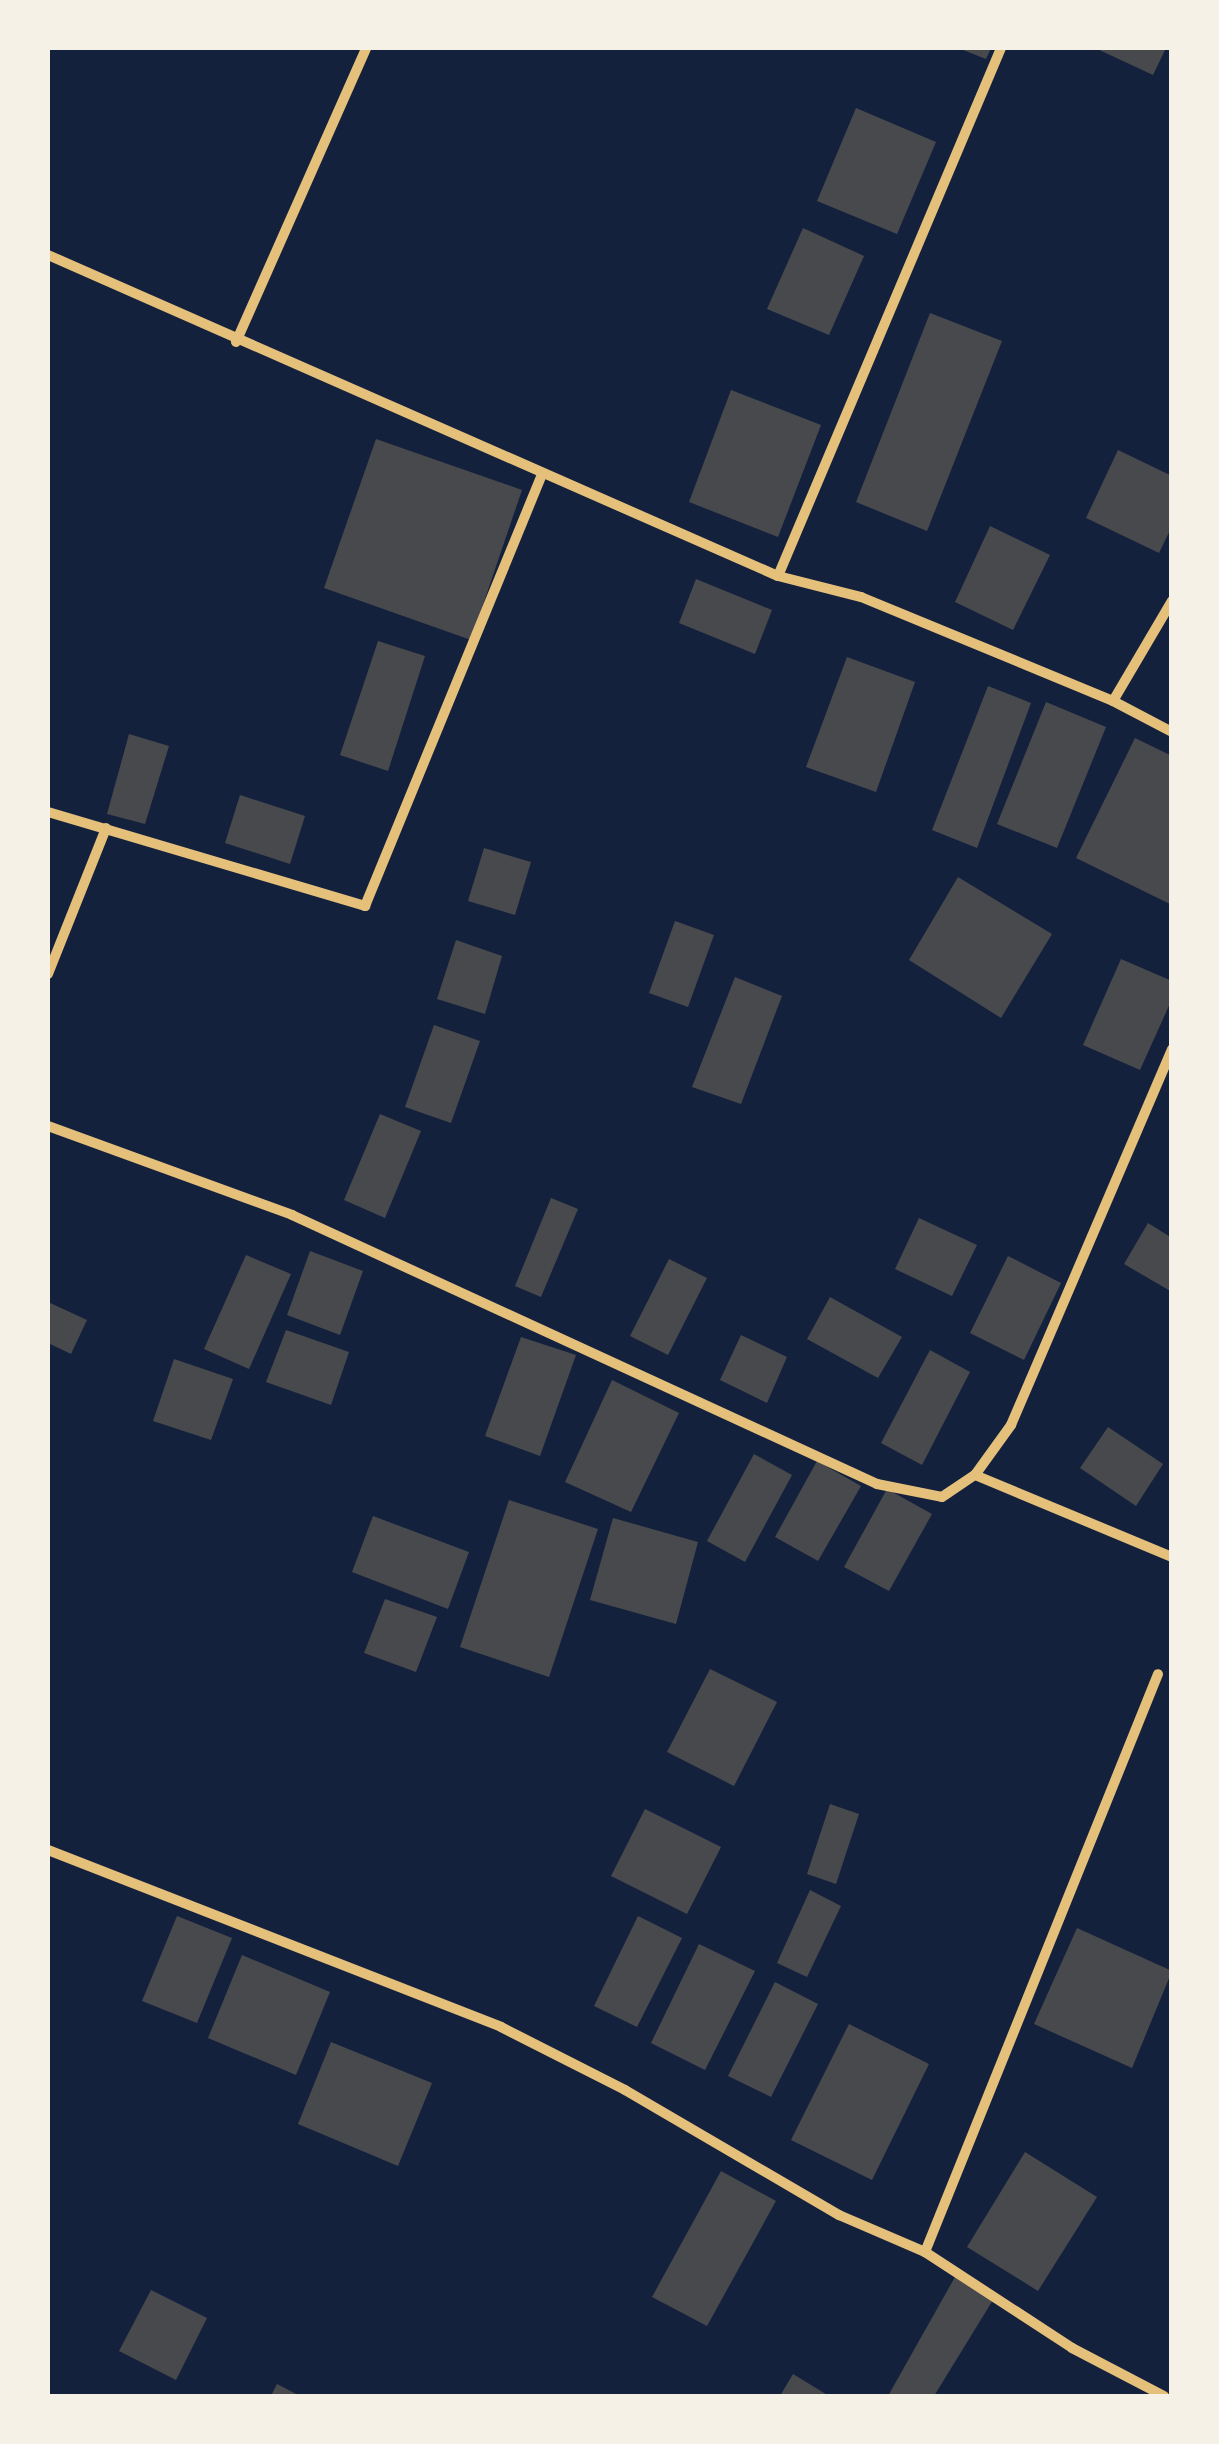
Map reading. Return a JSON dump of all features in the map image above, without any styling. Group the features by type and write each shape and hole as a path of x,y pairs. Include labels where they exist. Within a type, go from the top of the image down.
{"street":[{"path":"236,342 366,48"},
{"path":"778,576 1001,48"},
{"path":"48,255 236,342 778,576 862,597 1113,700 1172,732"},
{"path":"48,812 365,906 542,474"},
{"path":"1113,700 1172,601"},
{"path":"48,974 106,828"},
{"path":"48,1126 292,1216 877,1484 942,1497 975,1475 1011,1426 1172,1049"},
{"path":"975,1475 1172,1557"},
{"path":"925,2252 1158,1674"},
{"path":"48,1850 501,2027 625,2090 839,2215 925,2252 1072,2348 1164,2396"}],"building":[{"path":"958,48 991,48 986,59"},
{"path":"1095,48 1166,48 1153,75"},
{"path":"856,108 936,142 897,234 817,201"},
{"path":"803,228 864,256 829,335 767,309"},
{"path":"930,313 1002,341 927,531 856,502"},
{"path":"731,390 821,425 778,537 689,502"},
{"path":"376,439 522,490 471,640 324,588"},
{"path":"1118,450 1172,476 1172,526 1159,553 1086,518"},
{"path":"990,526 1050,555 1013,630 955,602"},
{"path":"696,579 772,610 755,654 679,623"},
{"path":"378,641 425,656 388,771 340,755"},
{"path":"847,657 915,682 876,792 806,767"},
{"path":"988,686 1031,703 977,848 932,830"},
{"path":"1046,702 1106,727 1057,848 997,824"},
{"path":"129,734 169,746 145,824 107,814"},
{"path":"1135,738 1172,756 1172,905 1076,858"},
{"path":"240,795 305,816 290,864 225,843"},
{"path":"484,848 531,862 515,915 468,901"},
{"path":"958,877 1052,934 1001,1018 909,960"},
{"path":"675,921 714,935 688,1007 649,993"},
{"path":"456,940 502,956 485,1014 437,999"},
{"path":"1121,959 1172,981 1172,999 1140,1070 1083,1045"},
{"path":"735,977 782,996 741,1104 692,1087"},
{"path":"434,1025 480,1041 451,1123 405,1107"},
{"path":"380,1114 421,1131 385,1218 344,1200"},
{"path":"551,1198 578,1209 541,1297 515,1286"},
{"path":"919,1218 977,1245 952,1296 895,1269"},
{"path":"1148,1223 1172,1238 1172,1292 1124,1264"},
{"path":"310,1251 363,1271 340,1335 287,1315"},
{"path":"246,1255 291,1274 249,1369 204,1349"},
{"path":"1008,1256 1061,1283 1024,1360 970,1333"},
{"path":"669,1259 707,1278 668,1355 630,1336"},
{"path":"830,1297 902,1337 878,1378 807,1339"},
{"path":"48,1302 87,1320 71,1354 48,1343"},
{"path":"286,1330 349,1352 331,1405 266,1382"},
{"path":"741,1335 787,1357 767,1403 720,1380"},
{"path":"521,1337 576,1355 540,1456 485,1436"},
{"path":"930,1350 970,1372 922,1465 881,1443"},
{"path":"174,1359 233,1379 211,1440 153,1421"},
{"path":"612,1380 679,1413 631,1512 565,1482"},
{"path":"1108,1427 1163,1464 1136,1506 1080,1468"},
{"path":"754,1454 792,1475 745,1562 707,1541"},
{"path":"817,1461 861,1486 818,1561 775,1537"},
{"path":"887,1489 932,1514 889,1591 844,1567"},
{"path":"509,1500 598,1529 549,1677 460,1647"},
{"path":"373,1516 469,1552 448,1609 352,1572"},
{"path":"613,1518 698,1542 676,1624 590,1600"},
{"path":"385,1599 437,1617 416,1672 364,1653"},
{"path":"710,1669 777,1702 734,1786 667,1752"},
{"path":"830,1804 859,1814 836,1884 807,1874"},
{"path":"645,1809 721,1847 687,1914 611,1876"},
{"path":"810,1890 841,1906 807,1977 777,1963"},
{"path":"177,1916 232,1938 197,2023 142,2001"},
{"path":"638,1916 682,1938 637,2027 594,2006"},
{"path":"1077,1928 1172,1971 1132,2068 1034,2024"},
{"path":"699,1944 755,1971 705,2070 651,2043"},
{"path":"242,1955 330,1992 296,2075 208,2038"},
{"path":"775,1982 818,2004 771,2097 728,2076"},
{"path":"849,2024 929,2064 872,2180 791,2140"},
{"path":"331,2042 432,2083 398,2166 298,2124"},
{"path":"1025,2152 1097,2197 1038,2291 967,2247"},
{"path":"721,2171 776,2201 707,2326 652,2297"},
{"path":"955,2277 993,2300 934,2396 888,2396"},
{"path":"151,2290 207,2318 176,2380 119,2351"},
{"path":"793,2374 829,2396 780,2396"},
{"path":"277,2384 300,2396 271,2396"}]}
